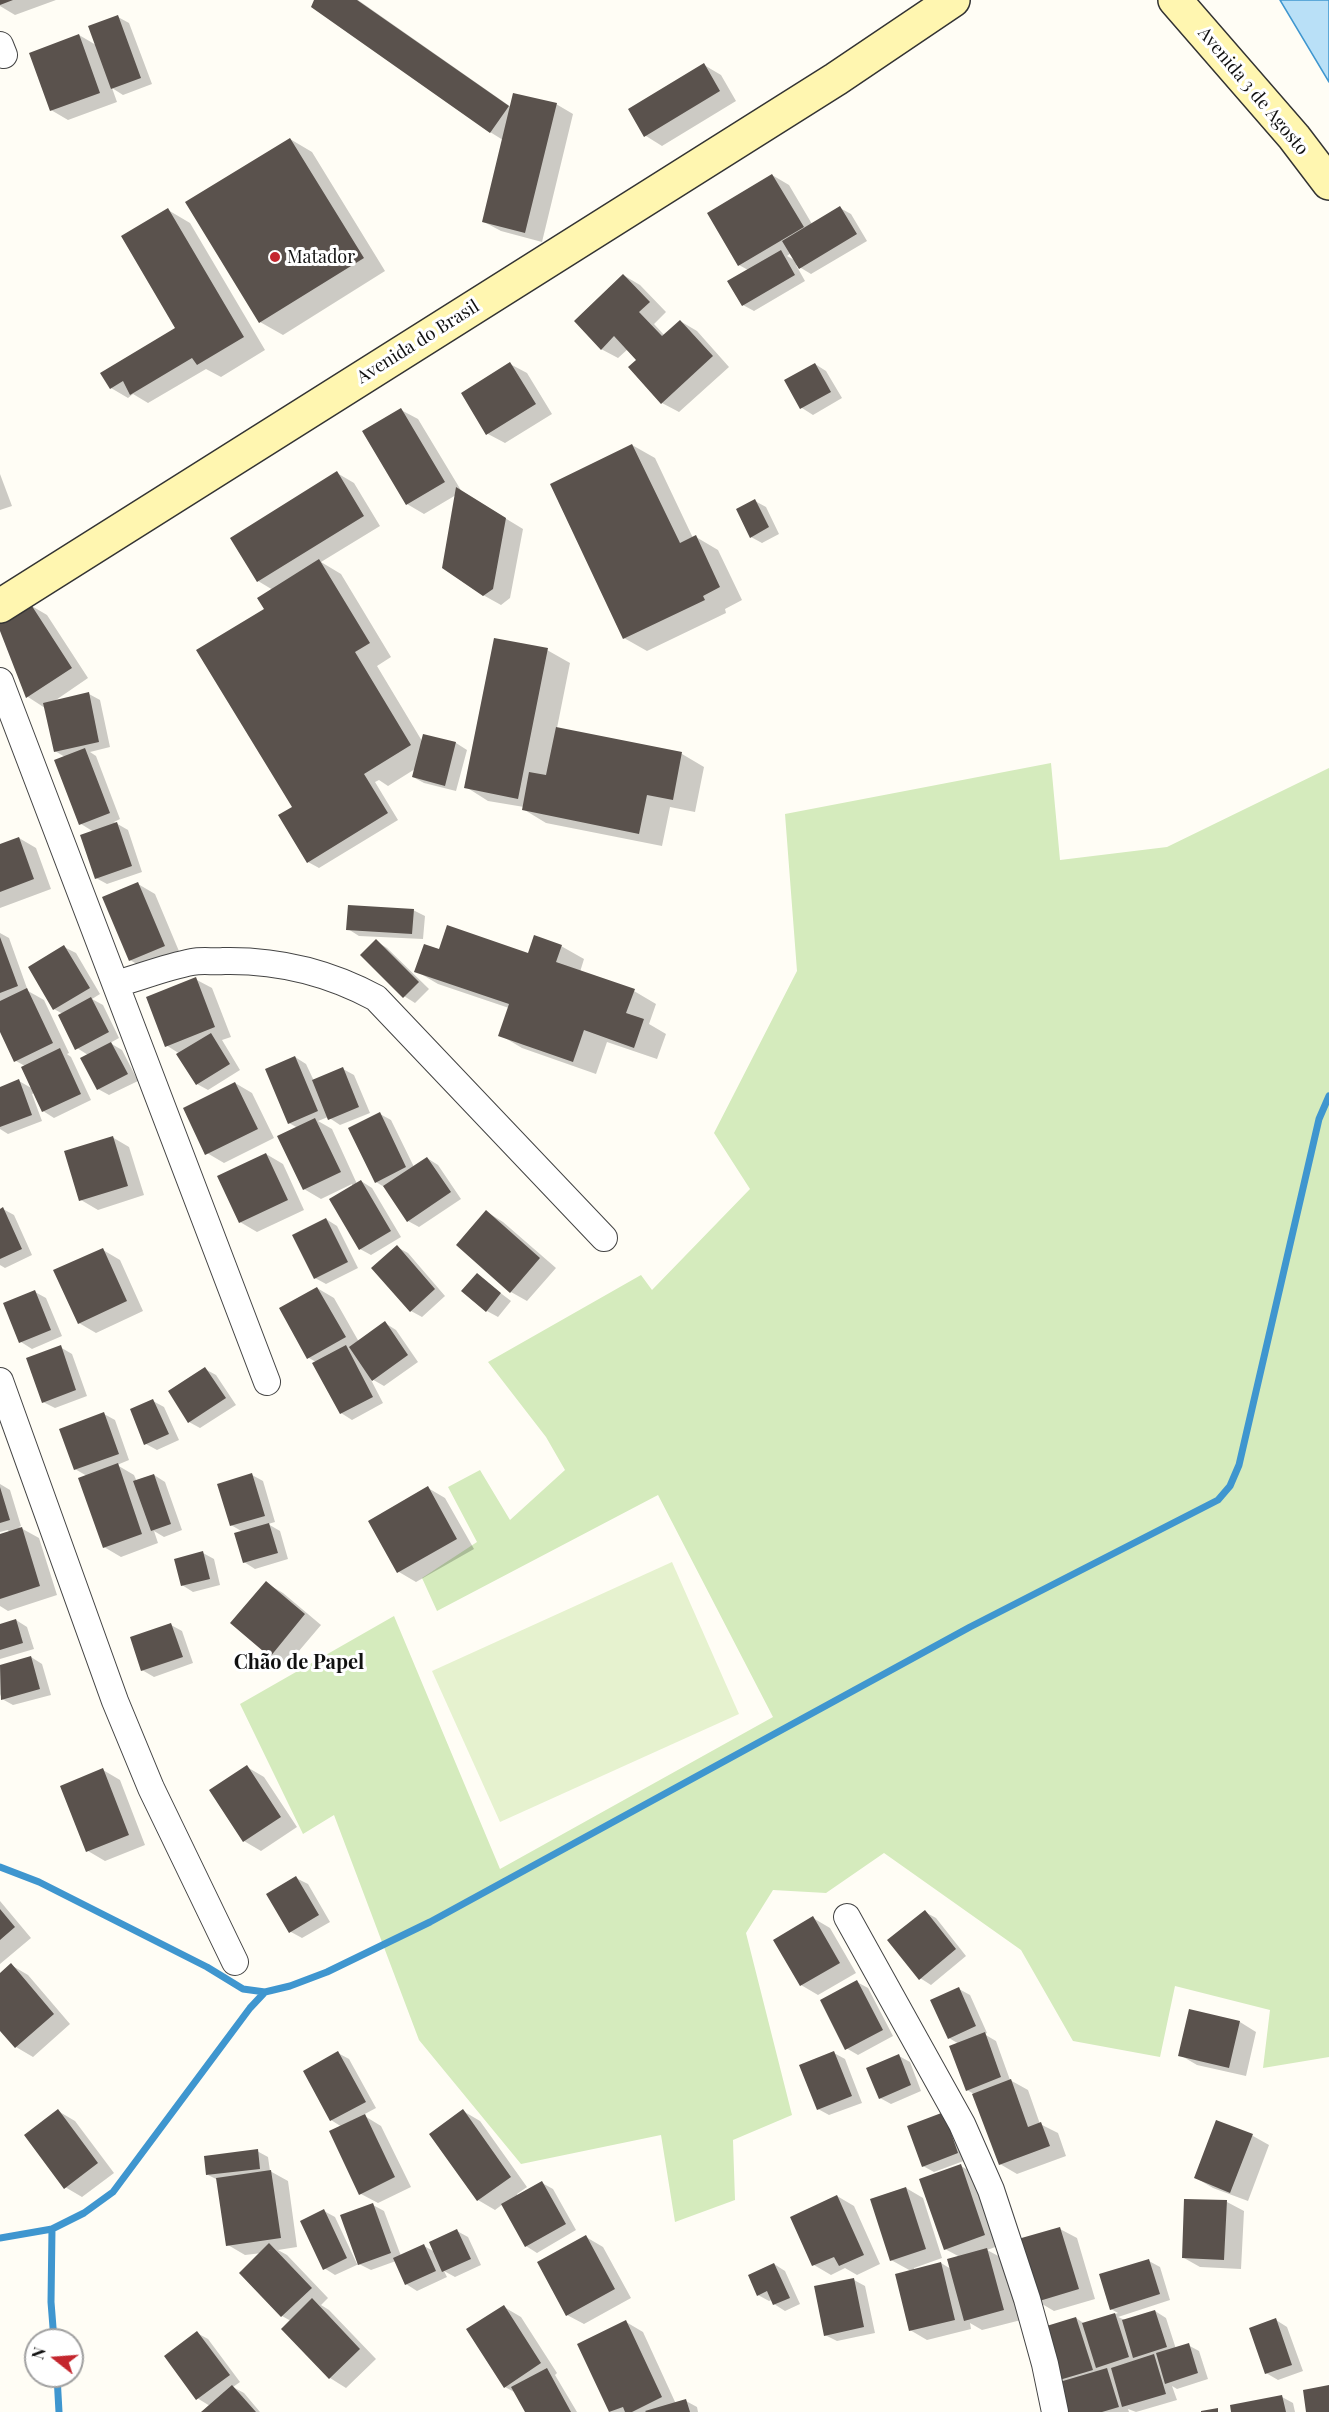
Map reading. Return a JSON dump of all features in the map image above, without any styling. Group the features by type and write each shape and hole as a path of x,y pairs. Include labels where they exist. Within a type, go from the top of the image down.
{"street":[{"name":"Avenida do Brasil","path":"0,606 836,79 953,0"},
{"name":"Avenida 3 de Agosto","path":"1175,0 1294,137 1329,183"},
{"path":"0,681 267,1382"},
{"path":"116,984 192,962 232,961 278,964 315,971 349,984 376,998 604,1238"},
{"path":"0,1382 115,1701 151,1788 234,1962"},
{"path":"847,1917 962,2124 991,2190 1027,2300 1045,2364 1055,2412"}],"green space":[{"path":"1051,763 1060,860 1167,847 1329,768 1329,2057 1263,2068 1270,2010 1175,1986 1160,2057 1073,2041 1021,1950 884,1853 826,1893 773,1890 746,1933 792,2115 733,2140 735,2200 675,2222 661,2135 521,2164 419,2040 334,1815 303,1834 240,1704 394,1616 500,1869 773,1717 658,1495 437,1611 422,1578 477,1542 448,1487 480,1470 510,1520 565,1470 546,1437 488,1362 641,1275 652,1290 750,1189 714,1133 797,971 785,814"},
{"path":"672,1562 739,1714 500,1822 432,1671"}],"water":[{"path":"1280,0 1329,0 1329,82"}],"building":[{"path":"0,0 13,0 0,5"},
{"path":"314,0 357,0 509,106 490,133 311,7"},
{"path":"118,15 141,78 111,89 88,26"},
{"path":"79,34 100,93 50,111 29,53"},
{"path":"704,63 720,91 644,137 628,109"},
{"path":"513,93 557,103 525,233 482,222"},
{"path":"290,138 364,258 259,323 185,202"},
{"path":"772,174 804,227 738,266 707,213"},
{"path":"840,206 857,234 799,269 782,241"},
{"path":"168,208 244,337 197,365 192,358 130,395 123,381 110,389 100,373 175,328 121,236"},
{"path":"781,250 795,275 742,306 727,281"},
{"path":"623,274 650,302 639,312 662,336 680,320 713,356 661,404 628,367 636,360 614,336 601,350 574,321"},
{"path":"510,362 536,404 486,435 461,393"},
{"path":"815,363 831,392 800,409 784,380"},
{"path":"401,408 445,482 406,505 362,431"},
{"path":"632,444 680,543 696,535 720,587 703,596 705,600 623,639 550,484"},
{"path":"337,471 364,516 257,582 230,538"},
{"path":"456,487 506,518 493,589 483,596 442,568"},
{"path":"755,499 769,527 750,538 736,509"},
{"path":"319,559 370,643 355,652 411,745 364,774 388,813 307,863 278,815 292,807 196,650 264,609 257,598"},
{"path":"30,603 72,668 26,698 0,631 0,623"},
{"path":"494,638 548,648 518,799 464,788"},
{"path":"89,692 99,742 54,752 43,703"},
{"path":"556,727 682,752 673,800 647,795 639,834 522,810 529,772 546,775"},
{"path":"423,734 456,742 445,786 412,777"},
{"path":"85,748 110,813 79,825 54,760"},
{"path":"117,822 132,866 95,879 80,835"},
{"path":"19,837 34,879 0,892 0,844"},
{"path":"138,882 165,946 129,961 102,897"},
{"path":"348,905 414,909 412,934 346,930"},
{"path":"447,925 528,953 534,935 562,945 556,962 635,989 626,1013 644,1019 634,1048 584,1030 573,1062 498,1036 509,1004 414,972 424,944 439,949"},
{"path":"0,937 18,986 0,993"},
{"path":"376,939 419,982 403,998 360,955"},
{"path":"64,945 90,988 53,1010 28,967"},
{"path":"196,977 215,1027 165,1047 146,997"},
{"path":"27,988 53,1043 14,1062 0,1032 0,1001"},
{"path":"91,997 109,1032 75,1050 58,1015"},
{"path":"211,1033 230,1064 196,1085 176,1054"},
{"path":"111,1042 128,1074 97,1090 80,1058"},
{"path":"60,1048 81,1094 42,1112 21,1067"},
{"path":"295,1056 318,1111 288,1124 265,1069"},
{"path":"343,1067 359,1107 328,1120 312,1080"},
{"path":"19,1079 32,1115 0,1127 0,1087"},
{"path":"235,1082 258,1129 205,1155 183,1108"},
{"path":"380,1112 406,1167 375,1183 348,1128"},
{"path":"315,1118 341,1172 303,1190 277,1136"},
{"path":"113,1136 128,1186 79,1201 64,1151"},
{"path":"266,1153 288,1200 239,1223 217,1176"},
{"path":"427,1157 451,1192 407,1222 383,1186"},
{"path":"361,1180 391,1231 359,1250 329,1199"},
{"path":"3,1207 22,1249 0,1259 0,1209"},
{"path":"486,1210 540,1258 510,1293 456,1245"},
{"path":"326,1218 348,1262 314,1279 292,1235"},
{"path":"397,1245 435,1289 410,1312 371,1268"},
{"path":"103,1248 127,1301 78,1324 53,1270"},
{"path":"477,1273 501,1293 486,1312 461,1291"},
{"path":"317,1287 346,1337 307,1359 279,1308"},
{"path":"35,1290 51,1330 19,1343 3,1303"},
{"path":"385,1321 408,1355 372,1381 349,1347"},
{"path":"61,1345 76,1390 42,1403 26,1358"},
{"path":"346,1345 373,1397 340,1414 312,1363"},
{"path":"205,1367 226,1398 188,1423 168,1391"},
{"path":"153,1399 169,1434 144,1445 130,1409"},
{"path":"104,1412 119,1454 74,1470 59,1429"},
{"path":"118,1463 142,1534 103,1548 78,1478"},
{"path":"252,1473 265,1516 230,1526 217,1484"},
{"path":"154,1474 171,1524 151,1531 133,1481"},
{"path":"428,1486 457,1539 397,1573 368,1521"},
{"path":"0,1487 10,1520 0,1523"},
{"path":"269,1523 278,1553 243,1563 234,1533"},
{"path":"22,1527 40,1586 0,1599 0,1534"},
{"path":"203,1551 210,1579 181,1586 174,1559"},
{"path":"266,1581 305,1614 270,1657 230,1623"},
{"path":"16,1619 23,1643 0,1650 0,1624"},
{"path":"171,1623 183,1657 141,1671 130,1637"},
{"path":"31,1656 40,1689 1,1700 0,1665"},
{"path":"247,1765 281,1817 243,1842 209,1790"},
{"path":"103,1768 129,1835 86,1852 60,1786"},
{"path":"296,1876 319,1915 289,1933 266,1894"},
{"path":"0,1909 15,1927 0,1940"},
{"path":"925,1910 956,1949 919,1980 887,1940"},
{"path":"813,1916 840,1963 800,1986 773,1940"},
{"path":"11,1963 54,2014 15,2048 0,2031 0,1973"},
{"path":"857,1980 883,2030 845,2050 820,2000"},
{"path":"959,1987 976,2026 948,2039 930,2000"},
{"path":"1189,2009 1240,2021 1229,2068 1178,2056"},
{"path":"985,2032 1001,2077 966,2091 949,2046"},
{"path":"338,2051 366,2102 330,2121 303,2071"},
{"path":"834,2051 852,2096 817,2110 799,2065"},
{"path":"899,2054 911,2085 879,2099 866,2068"},
{"path":"1011,2079 1028,2127 1041,2122 1050,2146 999,2165 972,2094"},
{"path":"58,2109 98,2163 64,2189 24,2135"},
{"path":"463,2109 511,2177 477,2201 429,2134"},
{"path":"944,2112 958,2153 922,2167 907,2126"},
{"path":"365,2114 395,2177 359,2195 329,2131"},
{"path":"1216,2120 1253,2134 1230,2193 1194,2178"},
{"path":"258,2149 260,2169 206,2175 204,2156"},
{"path":"961,2164 985,2235 944,2250 919,2179"},
{"path":"271,2170 281,2238 226,2246 216,2178"},
{"path":"542,2181 566,2224 525,2247 501,2204"},
{"path":"906,2187 926,2249 890,2261 870,2199"},
{"path":"837,2195 864,2255 839,2266 834,2257 812,2266 790,2217"},
{"path":"1184,2199 1227,2200 1224,2260 1182,2258"},
{"path":"373,2203 391,2253 358,2265 340,2215"},
{"path":"324,2209 347,2258 323,2270 300,2221"},
{"path":"1060,2227 1079,2289 1036,2302 1018,2239"},
{"path":"457,2229 471,2259 442,2272 429,2242"},
{"path":"586,2235 615,2289 566,2316 537,2262"},
{"path":"269,2243 312,2288 281,2317 239,2273"},
{"path":"424,2244 436,2271 405,2285 393,2258"},
{"path":"987,2248 1004,2310 964,2321 947,2259"},
{"path":"1149,2259 1160,2294 1110,2310 1099,2274"},
{"path":"941,2262 955,2320 909,2331 895,2274"},
{"path":"774,2263 790,2298 773,2305 767,2291 757,2296 748,2275"},
{"path":"854,2278 864,2327 824,2336 814,2286"},
{"path":"312,2298 360,2349 329,2379 281,2329"},
{"path":"504,2305 541,2363 504,2388 466,2329"},
{"path":"1155,2310 1167,2347 1133,2358 1122,2320"},
{"path":"1115,2313 1129,2357 1096,2368 1082,2323"},
{"path":"1076,2317 1093,2370 1056,2381 1040,2328"},
{"path":"1276,2318 1292,2365 1265,2374 1249,2328"},
{"path":"626,2320 662,2397 632,2412 625,2412 623,2407 609,2412 577,2344"},
{"path":"197,2331 230,2375 196,2400 164,2356"},
{"path":"1189,2343 1198,2373 1165,2384 1156,2353"},
{"path":"1154,2354 1166,2394 1122,2407 1111,2368"},
{"path":"547,2368 571,2412 525,2412 511,2387"},
{"path":"1107,2368 1119,2407 1102,2412 1065,2412 1056,2383"},
{"path":"232,2385 256,2412 201,2412"},
{"path":"1329,2385 1329,2412 1306,2412 1303,2390"},
{"path":"1282,2395 1286,2412 1231,2412 1230,2405"},
{"path":"686,2399 690,2412 645,2411"},
{"path":"1218,2408 1218,2412 1201,2412 1201,2411"}],"waterway":[{"path":"0,2238 52,2229 84,2213 113,2192 250,2008 265,1992 290,1986 327,1972 430,1922 970,1627 1218,1500 1230,1486 1239,1465 1319,1119 1329,1096"},
{"path":"0,1867 39,1882 207,1967 243,1989 265,1992"},
{"path":"52,2229 53,2328"},
{"path":"58,2388 59,2412"}],"place":[{"name":"Matador","path":"275,257"}],"district":[{"name":"Chão de Papel","path":"299,1663"}]}
